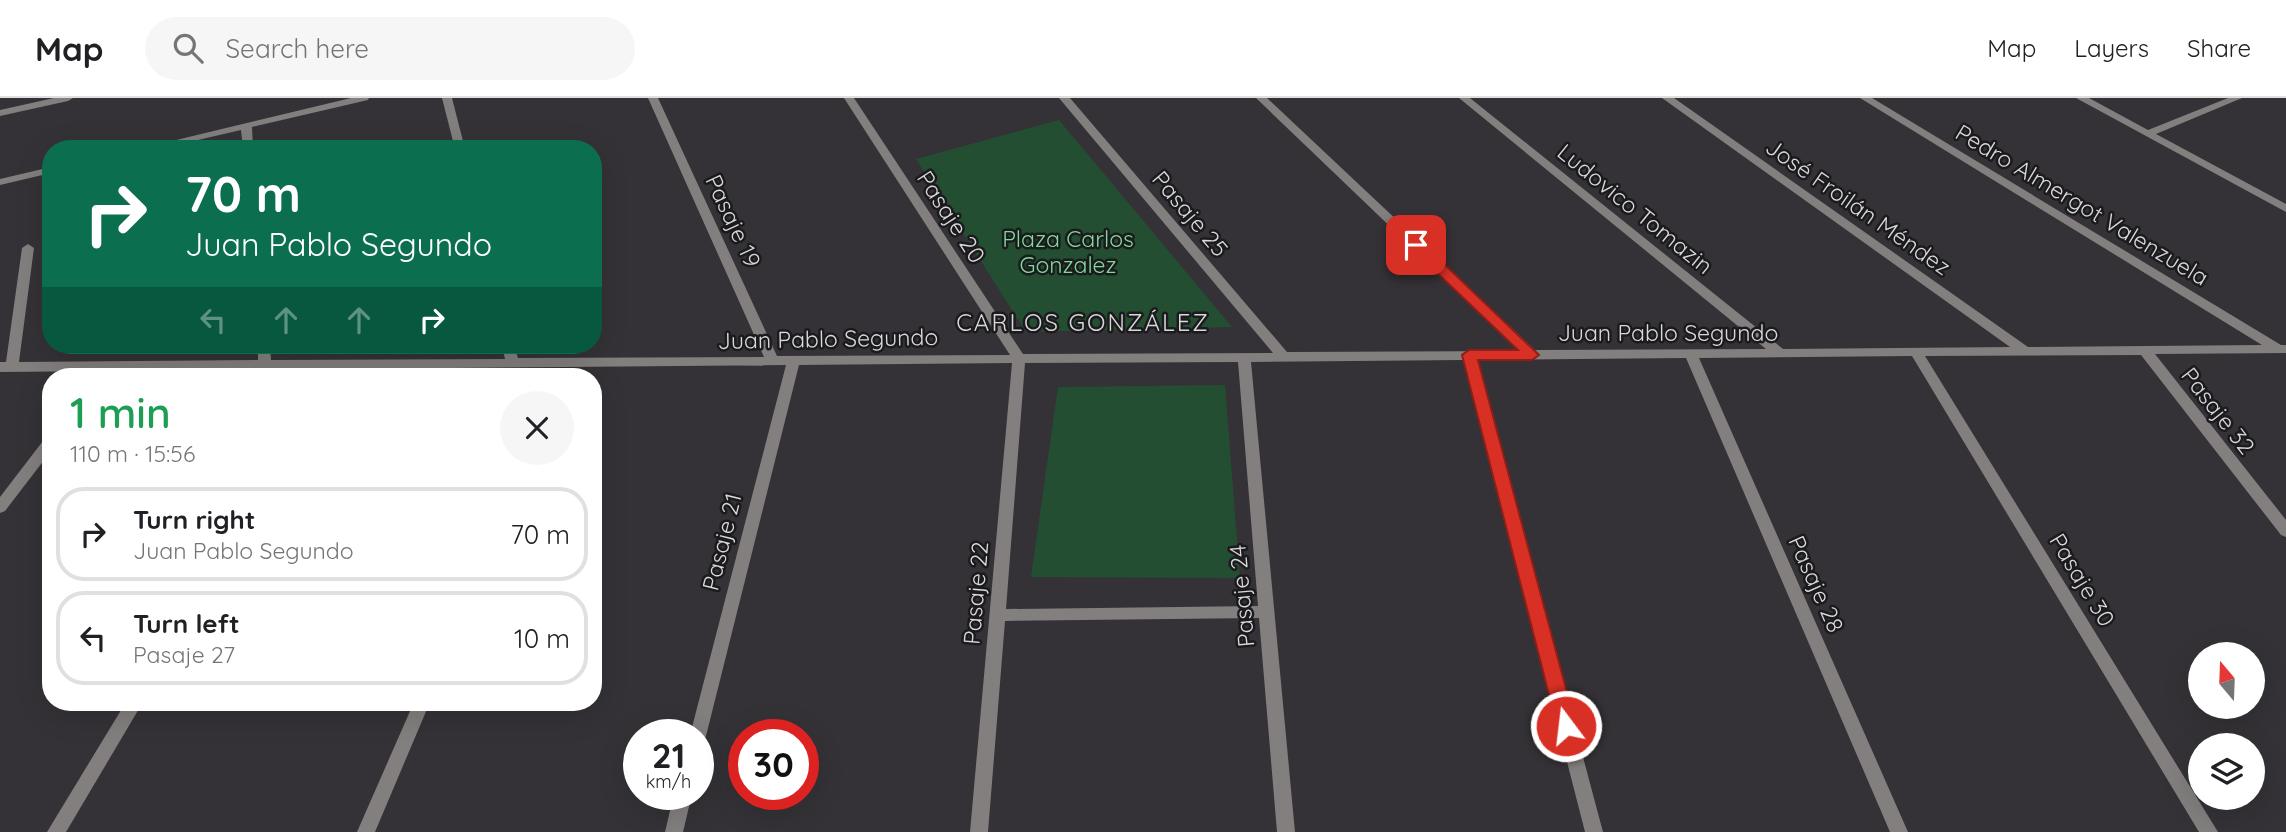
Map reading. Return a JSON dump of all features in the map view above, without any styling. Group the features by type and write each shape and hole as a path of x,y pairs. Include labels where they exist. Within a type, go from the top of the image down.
{"street":[{"path":"0,113 68,98"},
{"path":"182,140 364,98"},
{"path":"447,98 458,140"},
{"name":"Pasaje 19","path":"653,98 773,361"},
{"name":"Pasaje 20","path":"849,98 1018,359"},
{"name":"Pasaje 25","path":"1064,98 1284,357"},
{"path":"1261,98 1532,355"},
{"name":"Ludovico Tomazin","path":"1464,98 1780,353"},
{"name":"José Froilán Méndez","path":"1667,98 2025,351"},
{"name":"Pedro Almergot Valenzuela","path":"1865,98 2282,349"},
{"path":"2081,98 2286,209"},
{"path":"2148,134 2237,98"},
{"path":"246,125 247,140"},
{"path":"0,182 42,172"},
{"path":"6,367 28,247"},
{"name":"Juan Pablo Segundo","path":"379,368 512,362 2282,349"},
{"name":"Pasaje 32","path":"2144,350 2286,531"},
{"name":"Pasaje 30","path":"1916,352 2209,832"},
{"path":"264,354 265,364"},
{"path":"510,354 512,362"},
{"name":"Pasaje 28","path":"1691,354 1899,832"},
{"path":"1469,355 1594,832"},
{"name":"Pasaje 24","path":"1244,357 1286,832"},
{"name":"Pasaje 22","path":"979,832 1018,359"},
{"name":"Pasaje 21","path":"702,719 794,360"},
{"path":"565,368 568,362"},
{"name":"Juan Pablo Segundo","path":"174,368 265,364 312,368"},
{"name":"Juan Pablo Segundo","path":"6,367 42,368"},
{"path":"0,507 42,453"},
{"path":"997,615 1267,612"},
{"path":"56,832 130,711"},
{"path":"366,832 418,711"},
{"path":"674,832 679,810"}],"green space":[{"name":"Plaza Carlos Gonzalez","path":"1059,120 1232,327 1026,332 916,159"},
{"path":"1225,385 1240,578 1031,577 1058,387"}],"district":[{"name":"CARLOS GONZÁLEZ","path":"1083,323"}],"route":[{"path":"1416,245 1532,355 1469,355 1566,726"}]}
